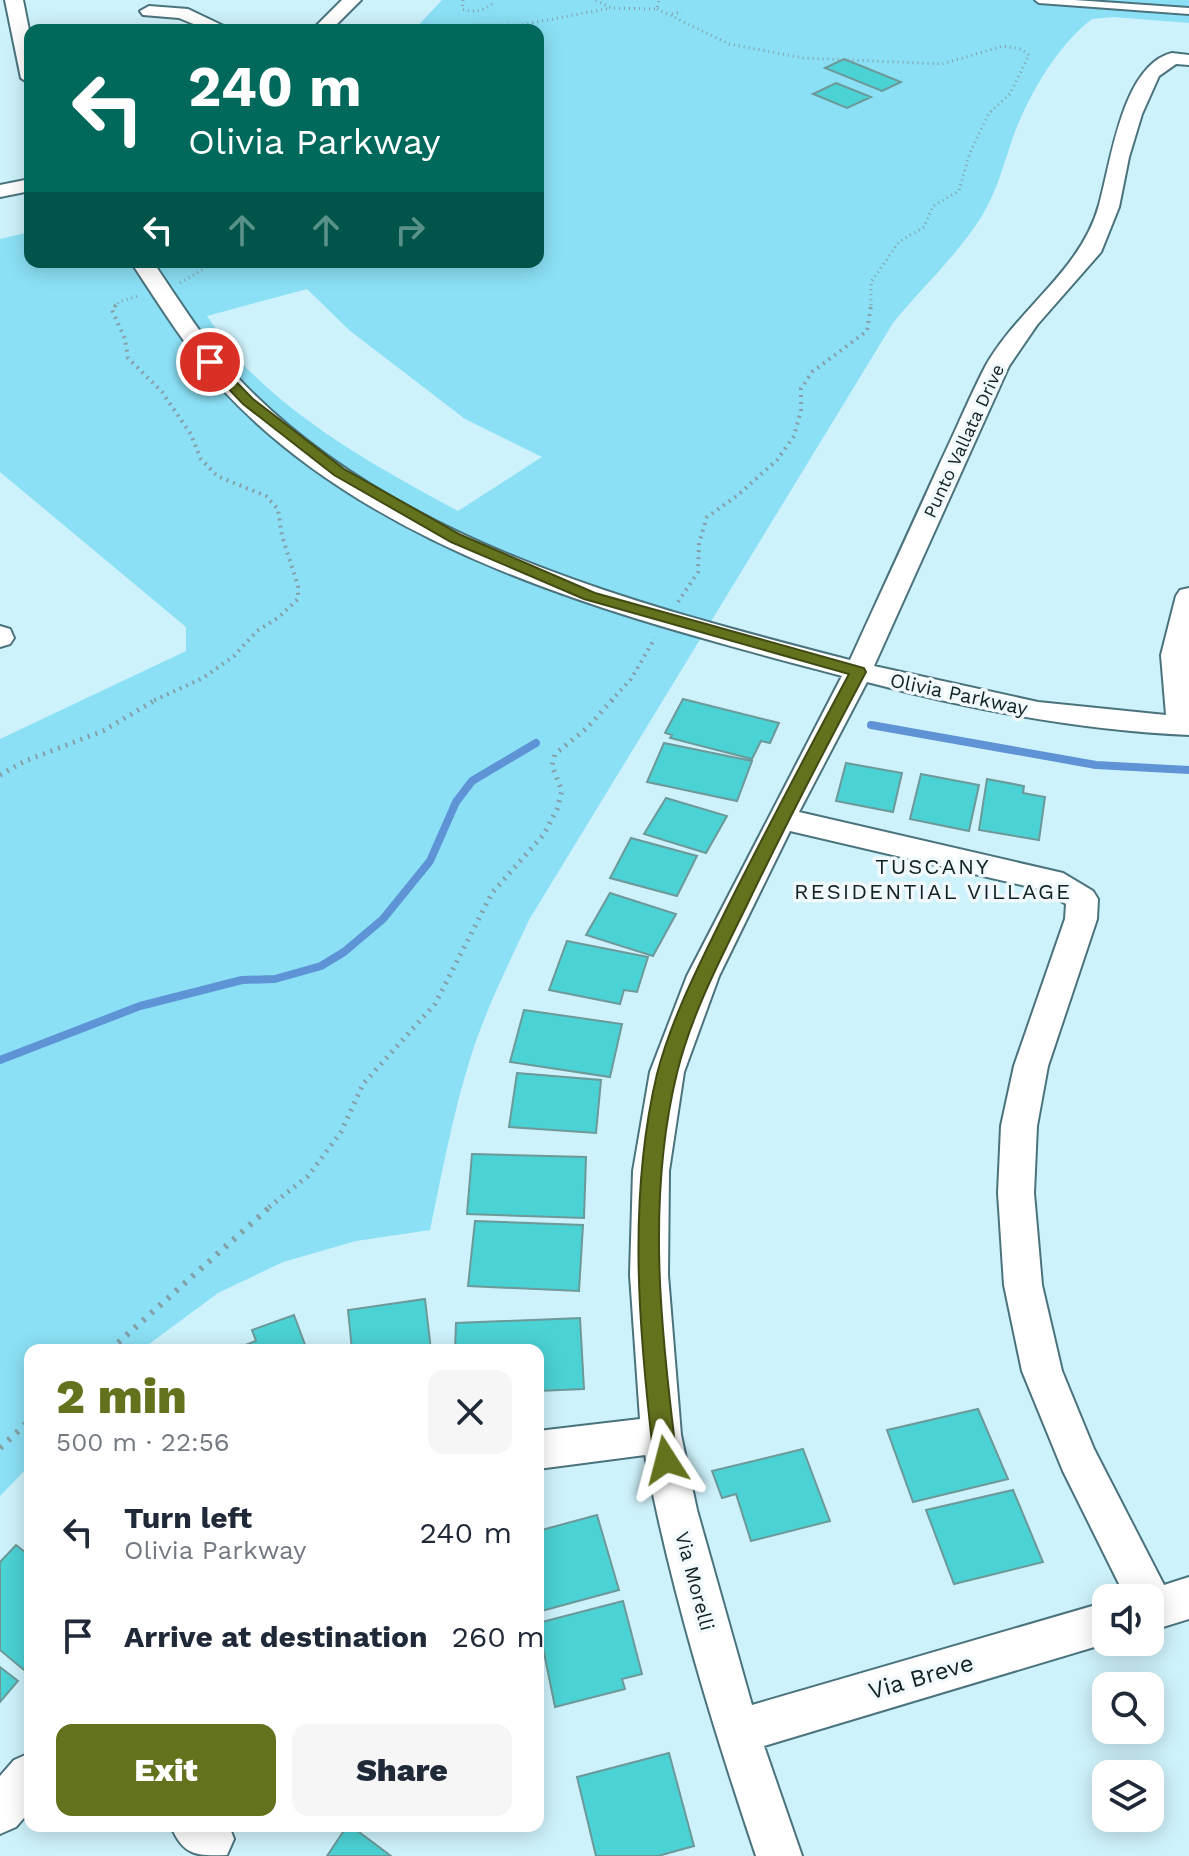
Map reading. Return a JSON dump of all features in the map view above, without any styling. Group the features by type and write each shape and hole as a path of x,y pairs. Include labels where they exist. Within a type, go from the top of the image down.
{"street":[{"path":"14,0 24,50"},
{"path":"327,24 352,0"},
{"path":"149,11 182,13 209,24"},
{"path":"0,28 19,26"},
{"name":"Punto Vallata Drive","path":"858,672 997,366 1029,320 1090,252 1109,207 1119,157 1133,114 1151,73 1181,59"},
{"path":"0,191 24,186"},
{"name":"Olivia Parkway","path":"146,268 181,324 210,362 248,401 339,472 400,509 534,574 589,596 858,672 1019,708 1119,722 1185,726"},
{"path":"1185,726 1175,655 1189,596"},
{"name":"Via Morelli","path":"779,1856 737,1732 676,1510 661,1435 649,1275 651,1171 667,1072 703,976 858,672"},
{"path":"781,818 1052,881 1082,899 1081,919 1031,1066 1019,1126 1016,1193 1023,1285 1042,1371 1077,1458 1147,1584"},
{"path":"544,1449 661,1435"},
{"name":"Via Breve","path":"737,1732 1092,1627"},
{"path":"0,1811 24,1783"}],"lane":[{"path":"1039,0 1189,11"}],"path":[{"path":"463,0 462,9 470,12 478,12 492,4"},
{"path":"596,0 611,8"},
{"path":"657,9 659,0"},
{"path":"117,1344 259,1215 308,1176 341,1132 363,1084 435,1004 492,893 544,834 557,809 562,791 552,766 555,754 587,728 631,679 698,572 699,543 707,517 738,495 777,460 794,436 801,410 801,389 812,372 867,331 871,317 871,282 899,242 924,227 933,206 959,191 969,155 989,113 1010,94 1029,55 1021,49 1003,46 942,64 803,58 729,44 657,9 611,8 526,24"},
{"path":"671,14 682,12"},
{"path":"0,775 25,761 103,731 144,705 203,678 234,656 257,631 279,617 298,599 298,586 282,536 278,509 266,496 217,476 201,459 190,433 162,392 128,358 125,339 112,310 115,305 185,281 206,268"},
{"path":"0,1448 24,1426"}],"shaded area":[{"path":"442,0 1189,0 1189,23 1113,17 1092,19 1057,55 1038,84 1016,129 998,183 983,214 952,257 893,323 529,920 490,1004 471,1056 453,1121 430,1230 356,1241 283,1262 218,1293 149,1344 24,1344 24,1471 0,1496 0,739 186,651 186,627 0,472 0,239 24,233 24,268 544,268 544,24 420,24","holes":["307,289 349,330 465,419 542,457 458,511 343,445 289,406 240,361 207,316"]}],"building":[{"path":"844,59 901,82 882,91 825,68"},
{"path":"836,83 871,97 847,108 813,94"},
{"path":"683,699 779,723 770,743 761,741 752,759 670,738 672,735 665,733"},
{"path":"664,743 752,761 737,801 647,782"},
{"path":"846,763 902,773 893,812 836,801"},
{"path":"921,774 979,785 969,831 910,819"},
{"path":"987,779 1024,786 1023,793 1045,797 1039,840 979,830"},
{"path":"666,798 727,816 706,853 644,834"},
{"path":"631,838 697,856 677,896 610,878"},
{"path":"610,893 676,914 653,956 586,935"},
{"path":"567,941 648,957 637,992 624,990 620,1004 549,990"},
{"path":"524,1010 622,1024 610,1077 510,1062"},
{"path":"517,1073 601,1080 596,1133 509,1127"},
{"path":"472,1154 586,1157 584,1218 467,1214"},
{"path":"475,1221 583,1225 579,1291 468,1286"},
{"path":"425,1299 430,1344 351,1344 348,1310"},
{"path":"294,1315 305,1344 248,1344 256,1341 252,1330"},
{"path":"580,1318 584,1389 544,1391 544,1344 455,1344 456,1323"},
{"path":"978,1409 1008,1479 913,1502 887,1430"},
{"path":"803,1449 830,1521 751,1541 736,1494 722,1498 712,1471"},
{"path":"1013,1490 1043,1562 954,1584 926,1510"},
{"path":"597,1515 619,1590 544,1610 544,1529"},
{"path":"16,1545 24,1551 24,1670 0,1650 0,1562"},
{"path":"623,1601 642,1674 622,1679 625,1689 555,1707 544,1653 544,1621"},
{"path":"0,1667 18,1681 0,1702"},
{"path":"669,1753 694,1846 658,1856 596,1856 577,1777"},
{"path":"343,1832 359,1832 391,1856 327,1856"}],"waterway":[{"path":"871,725 1096,765 1189,770"},
{"path":"0,1060 140,1006 242,980 275,979 321,966 344,952 383,919 430,861 456,802 472,781 536,743"}],"district":[{"name":"TUSCANY RESIDENTIAL VILLAGE","path":"933,878"}],"route":[{"path":"210,362 248,401 339,472 456,539 589,596 858,672 703,976 667,1072 651,1171 649,1275 655,1374 666,1460"}]}
